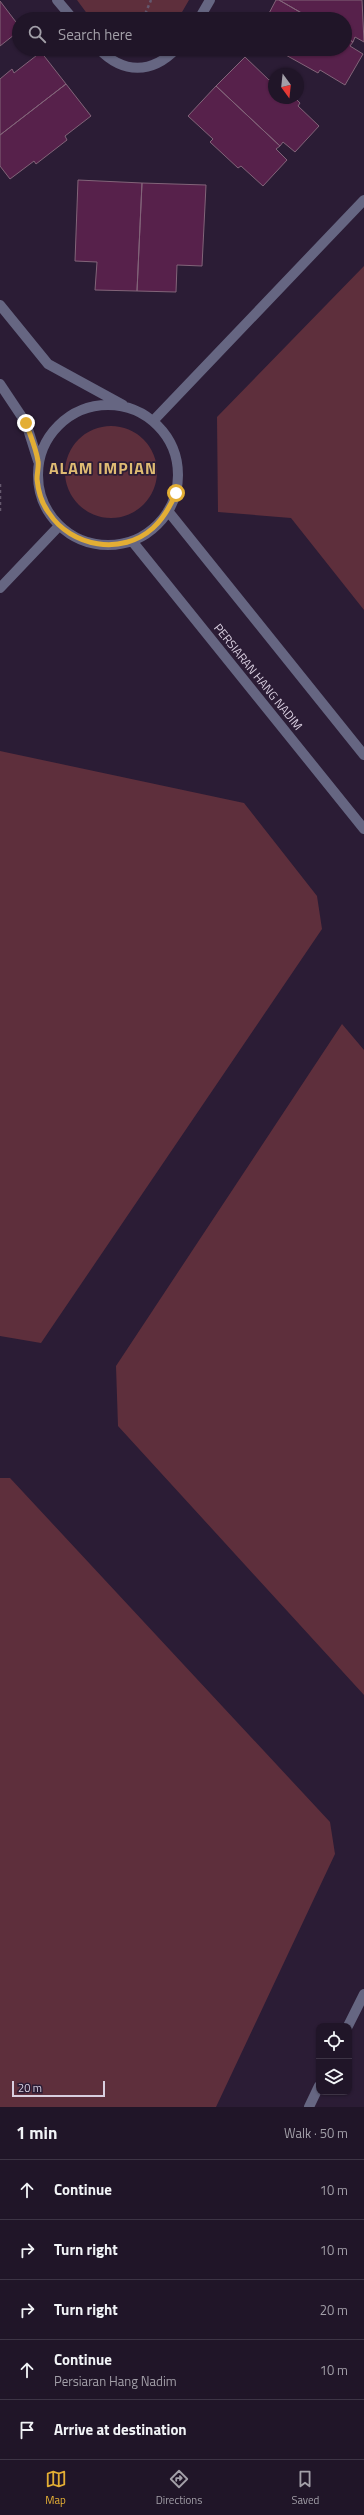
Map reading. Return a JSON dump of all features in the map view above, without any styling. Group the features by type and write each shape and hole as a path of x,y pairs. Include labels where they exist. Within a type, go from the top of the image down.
{"street":[{"path":"57,0 67,12"},
{"path":"203,12 210,0"},
{"path":"106,56 125,68 145,68 167,59 170,56"},
{"path":"153,421 364,200"},
{"path":"0,305 48,364 131,408 153,421 169,442 175,454 178,473 176,493 168,511 152,529 132,541 113,545 93,544 75,538 59,526 48,513 41,497 37,479 38,461 44,445 53,431 65,419 80,410 97,405 114,405 131,408"},
{"path":"0,384 26,423 38,461"},
{"path":"168,511 364,755"},
{"path":"0,588 59,526"},
{"name":"PERSIARAN HANG NADIM","path":"132,541 364,829"},
{"path":"350,2023 364,1994"},
{"path":"309,2107 316,2092"}],"path":[{"path":"146,12 151,0"},
{"path":"0,484 0,512"}],"shaded area":[{"path":"77,0 189,0 182,12 86,12"},
{"path":"364,266 364,610 291,518 218,512 217,417"},
{"path":"111,426 129,430 143,440 153,454 157,472 153,490 143,504 129,514 111,518 93,514 79,504 69,490 65,472 69,454 79,440 93,430"},
{"path":"0,751 244,803 317,896 322,929 41,1343 0,1336"},
{"path":"342,1024 364,1050 364,1695 118,1426 116,1366"},
{"path":"0,1478 10,1478 330,1822 335,1854 216,2107 0,2107"}],"building":[{"path":"276,0 279,0 300,12 270,12"},
{"path":"279,0 362,0 364,42 355,37 352,41 352,12 300,12"},
{"path":"0,1 12,17 12,37 0,46"},
{"path":"352,47 363,54 345,85 320,70 318,73 288,56 352,56"},
{"path":"36,56 44,56 66,84 0,135 0,79 12,69 14,73"},
{"path":"245,57 268,79 268,104 299,104 298,106 319,126 295,152 283,142 280,146 216,86"},
{"path":"66,84 91,116 65,136 67,140 36,164 34,161 10,179 0,166 0,135"},
{"path":"216,86 280,146 276,149 287,160 263,186 241,166 238,168 210,142 213,139 188,116"},
{"path":"78,180 142,183 137,291 95,290 97,262 75,261"},
{"path":"142,183 206,185 202,266 177,265 176,292 137,291"}],"district":[{"name":"ALAM IMPIAN","path":"103,468"}],"route":[{"path":"26,423 38,461 37,479 41,497 48,513 59,526 75,538 93,544 113,545 132,541 152,529 168,511 176,493"}]}
